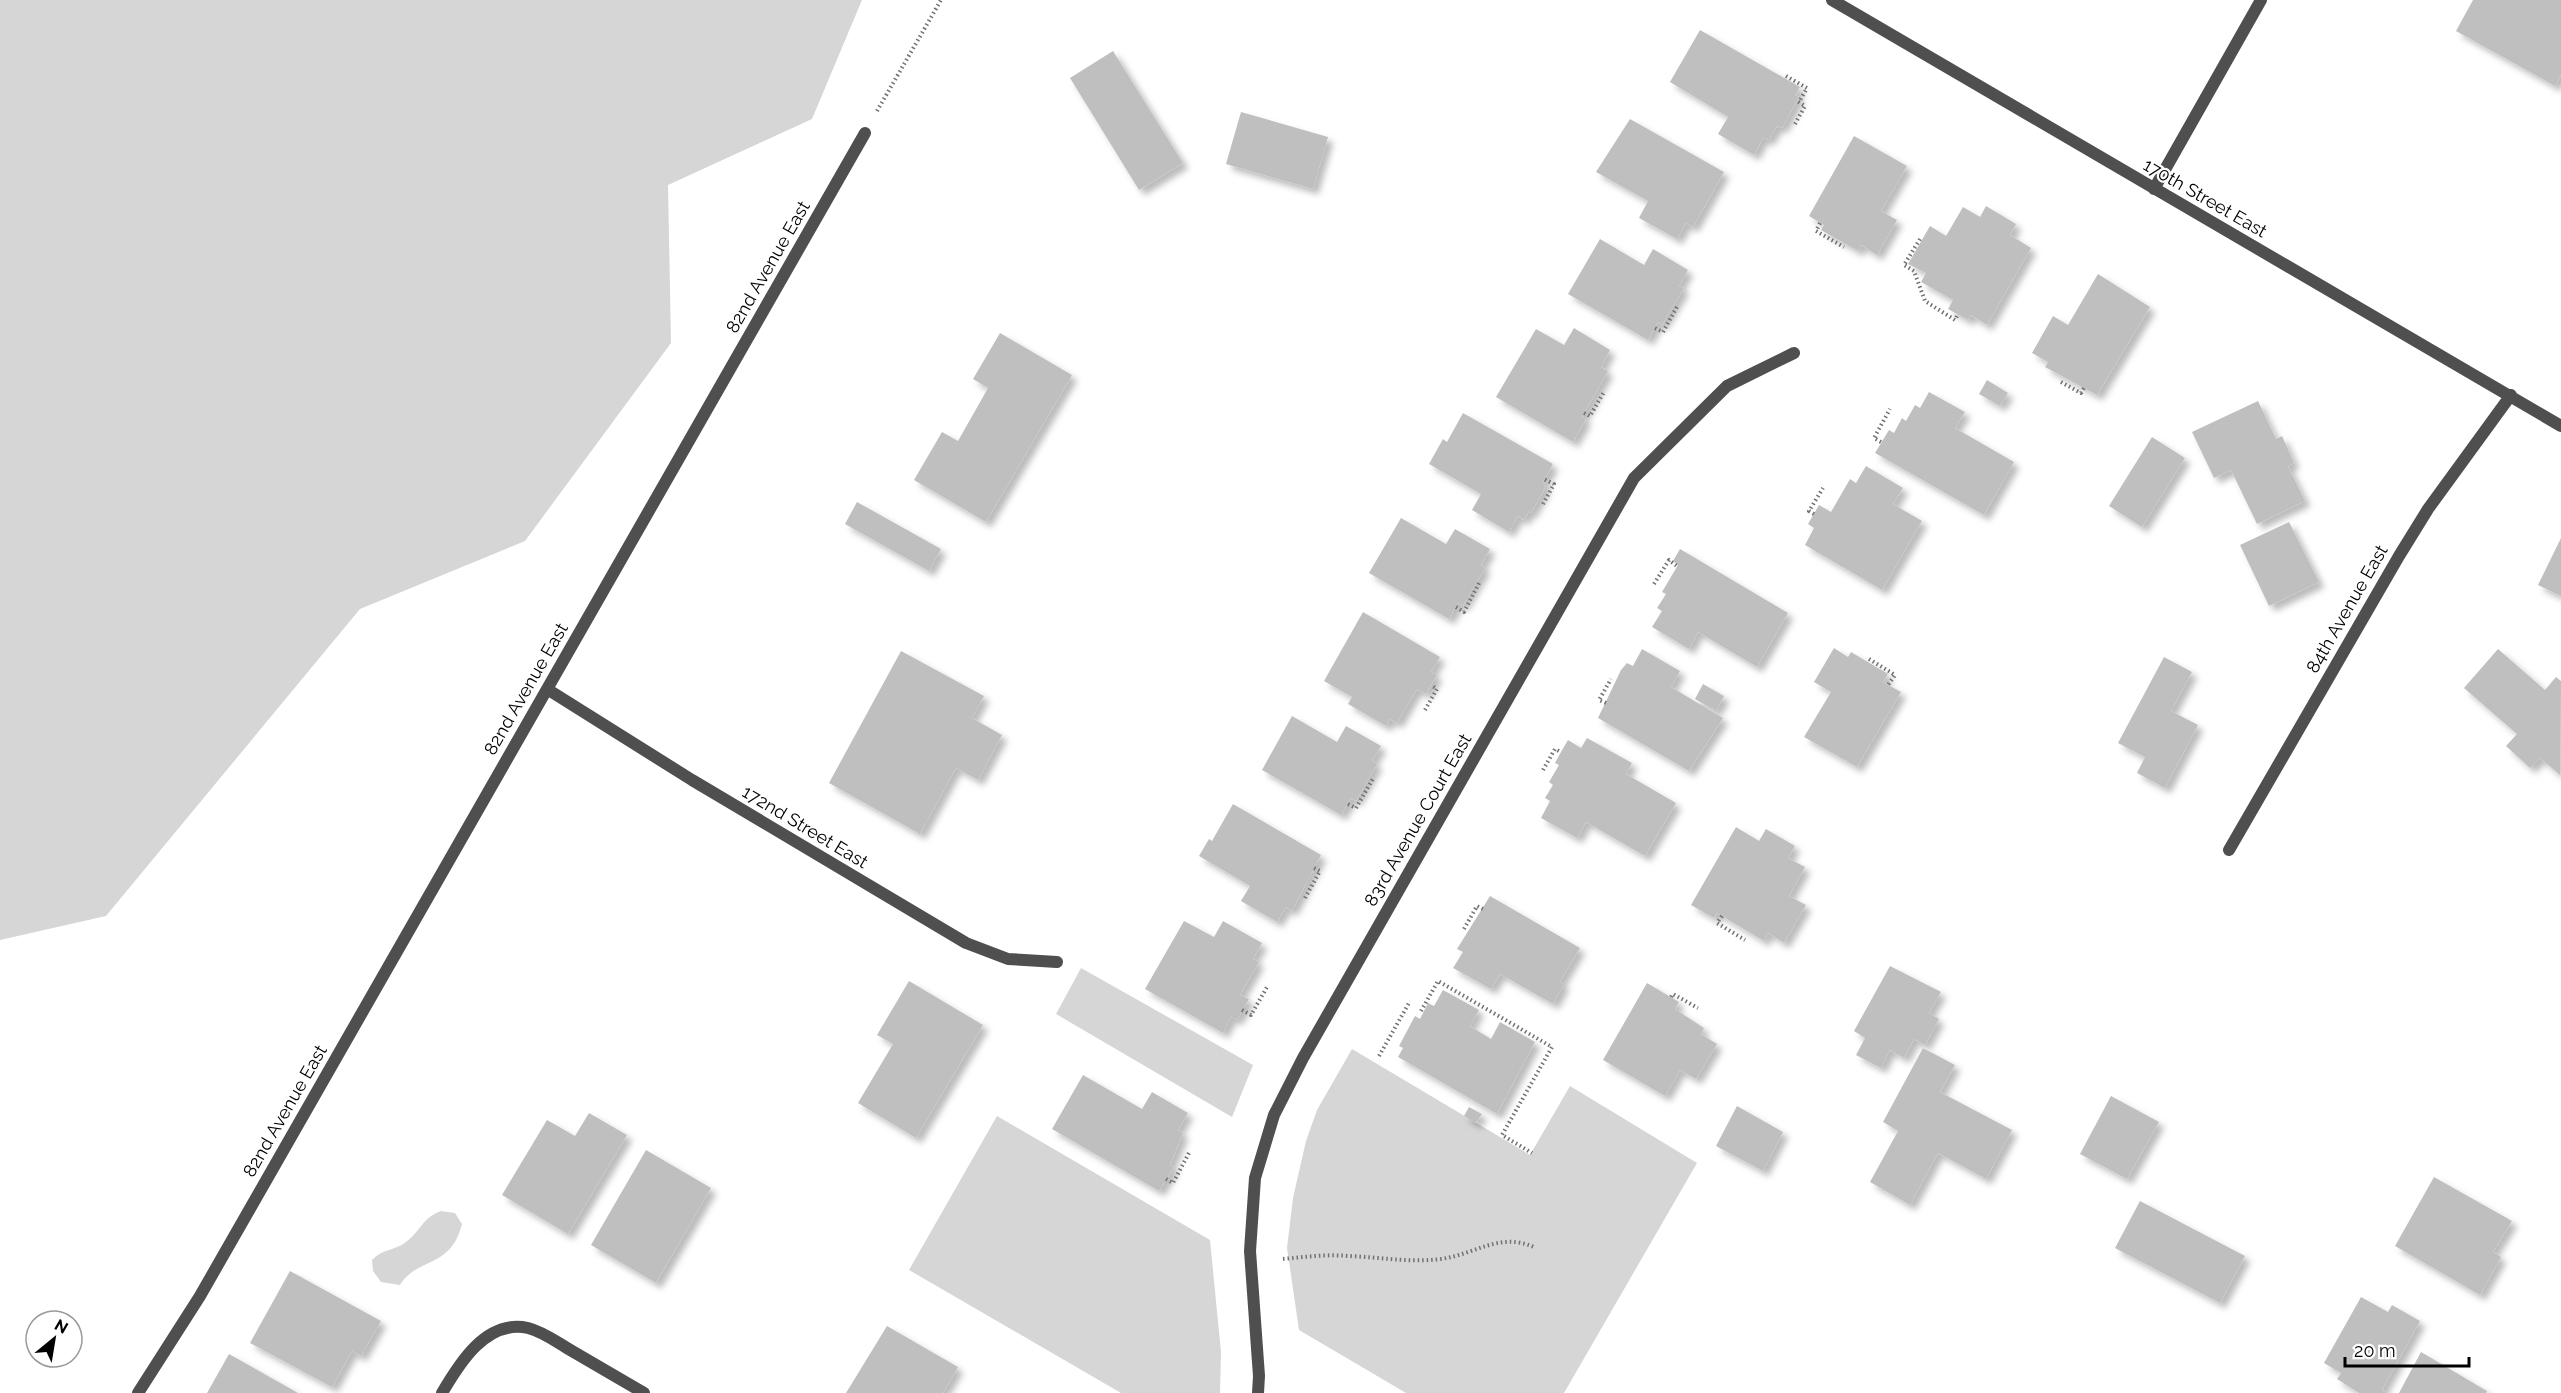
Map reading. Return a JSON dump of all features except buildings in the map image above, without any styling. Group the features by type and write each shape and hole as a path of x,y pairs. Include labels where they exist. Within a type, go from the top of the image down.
{"street":[{"name":"170th Street East","path":"1832,0 2561,426"},
{"path":"2154,189 2261,0"},
{"name":"82nd Avenue East","path":"138,1393 200,1296 865,133"},
{"name":"83rd Avenue Court East","path":"1258,1393 1259,1376 1250,1251 1255,1178 1274,1115 1303,1058 1634,478 1726,386 1794,353"},
{"name":"84th Avenue East","path":"2229,850 2428,509 2511,395"},
{"name":"172nd Street East","path":"547,689 692,780 966,943 1008,959 1057,962"},
{"path":"442,1393 460,1362 474,1347 509,1328 527,1328 543,1334 644,1393"}],"path":[{"path":"865,133 941,0"},
{"path":"1786,76 1807,88 1798,101 1805,106 1795,124"},
{"path":"1820,223 1816,231 1844,247"},
{"path":"1920,238 1904,265 1914,271 1925,301 1955,320 1958,314"},
{"path":"1655,328 1663,332 1678,305"},
{"path":"2061,382 2081,393 2084,388"},
{"path":"1584,413 1590,416 1604,392"},
{"path":"1881,442 1874,438 1890,409"},
{"path":"1543,504 1554,484 1544,479"},
{"path":"1814,514 1809,511 1823,488"},
{"path":"1654,584 1669,560 1677,566"},
{"path":"1456,607 1464,612 1479,583"},
{"path":"1869,659 1895,675 1888,685"},
{"path":"1606,703 1599,700 1611,679"},
{"path":"1425,710 1437,689 1431,685"},
{"path":"1543,770 1555,749 1561,752"},
{"path":"1348,804 1356,808 1374,777"},
{"path":"1305,898 1320,872 1314,868"},
{"path":"1464,929 1477,906 1483,909"},
{"path":"1722,916 1717,923 1745,940"},
{"path":"1421,1011 1438,981 1552,1047 1502,1135 1532,1153"},
{"path":"1242,1010 1251,1015 1267,987"},
{"path":"1671,997 1673,994 1698,1008"},
{"path":"1379,1056 1409,1004"},
{"path":"1166,1179 1173,1183 1190,1151"},
{"path":"1283,1259 1345,1255 1405,1262 1463,1254 1502,1241 1524,1243 1534,1247"}],"shaded area":[{"path":"0,0 862,0 812,119 668,185 671,343 525,541 360,609 106,916 0,940"},
{"path":"1081,968 1253,1065 1232,1117 1056,1014"},
{"path":"1352,1049 1530,1155 1570,1086 1697,1163 1564,1393 1406,1393 1299,1330 1287,1248 1293,1198 1306,1141 1317,1110"},
{"path":"997,1116 1210,1240 1221,1352 1220,1393 1121,1393 909,1270"},
{"path":"441,1211 455,1213 462,1224 450,1249 442,1256 415,1270 400,1285 381,1282 373,1271 372,1260 406,1242 430,1217"}]}
